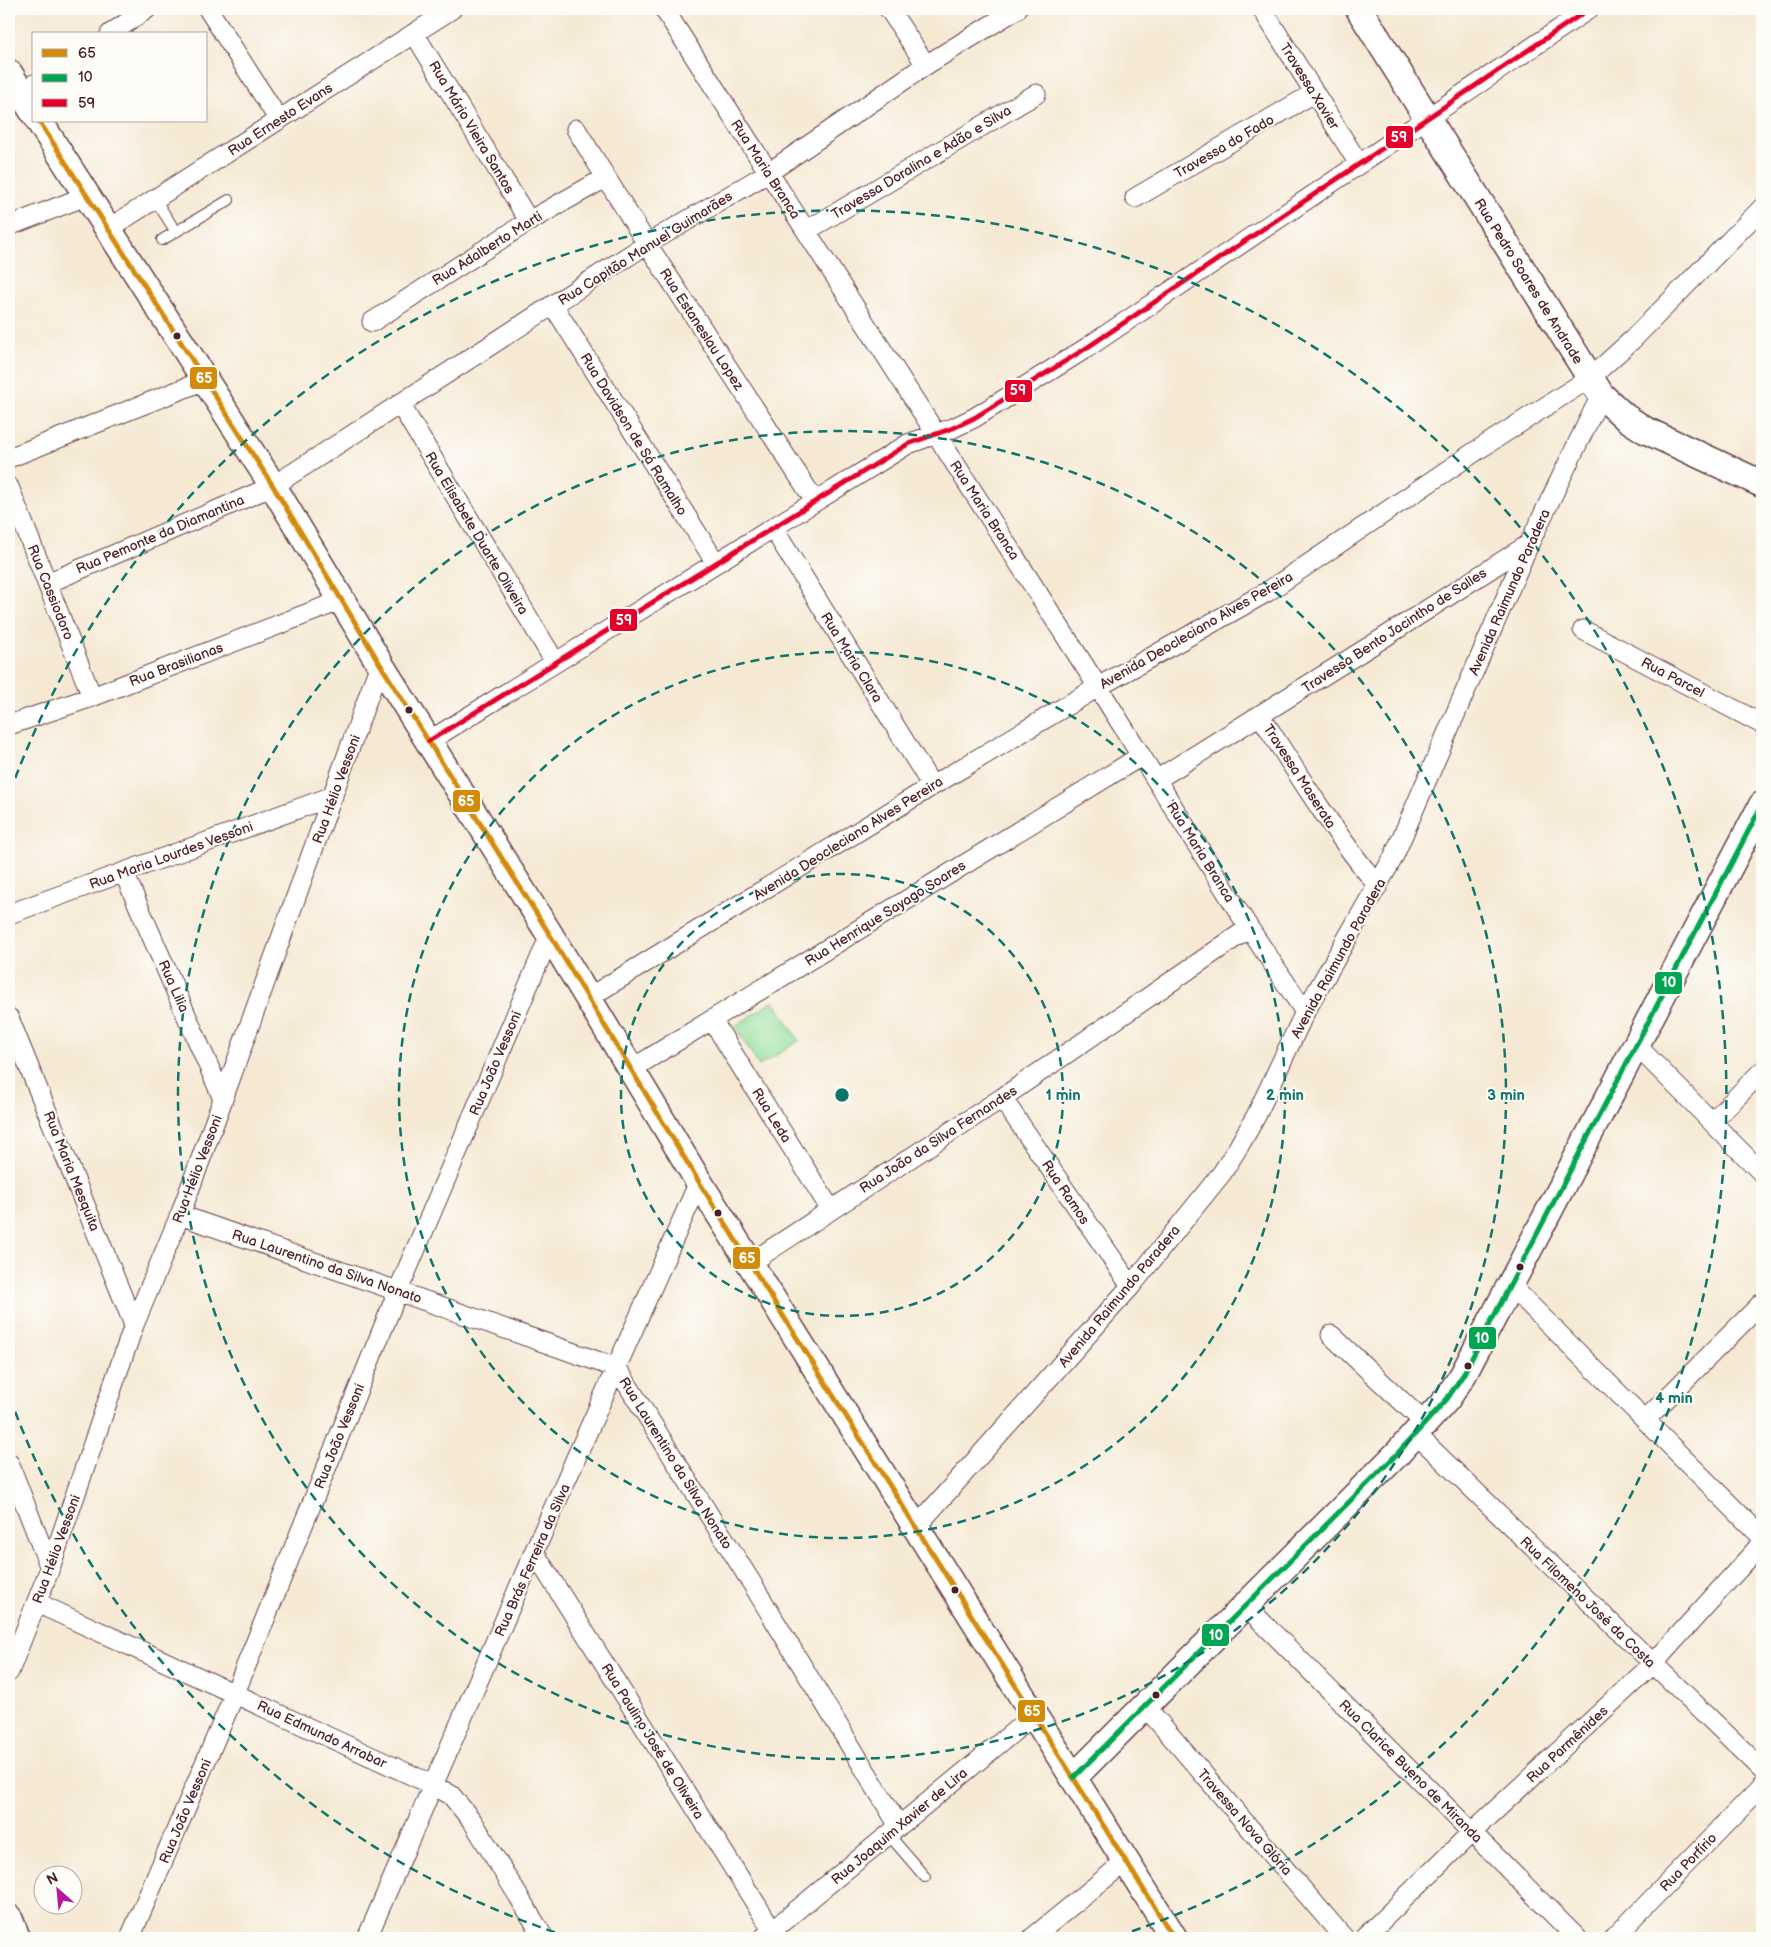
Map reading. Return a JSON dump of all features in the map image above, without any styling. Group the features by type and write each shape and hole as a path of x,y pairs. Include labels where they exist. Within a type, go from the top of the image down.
{"main road":[{"name":"Rua Pedro Soares de Andrade","path":"1359,9 1596,387 1625,417 1645,430 1762,484"},
{"path":"40,122 273,486 380,664 550,935 699,1182 1174,1938"},
{"path":"1074,1777 1420,1429 1447,1399 1463,1375 1509,1284 1760,815"},
{"path":"9,1918 17,1938"}],"street":[{"path":"113,32 147,9"},
{"path":"208,9 279,120"},
{"name":"Rua Maria Branca","path":"664,9 1098,687 1248,928 1305,1012"},
{"path":"889,9 926,65"},
{"name":"Rua Capitão Manuel Guimarães","path":"273,486 647,244 768,173 926,65 1017,9"},
{"name":"Travessa Xavier","path":"1262,9 1359,164"},
{"path":"428,741 908,444 953,428 974,418 1088,347 1589,9"},
{"name":"Rua Ernesto Evans","path":"108,229 414,33 444,11"},
{"name":"Rua Mário Vieira Santos","path":"414,33 529,221"},
{"name":"Travessa do Fado","path":"1135,198 1314,93"},
{"name":"Travessa Doralina e Adão e Silva","path":"806,231 1036,94"},
{"name":"Rua Estaneslau Lopez","path":"576,130 647,244 815,501"},
{"name":"Rua Adalberto Marti","path":"372,322 529,221 605,178"},
{"path":"9,226 86,196"},
{"name":"Avenida Deocleciano Alves Pereira","path":"588,998 932,786 1098,687 1267,592 1476,451 1596,387 1632,340 1762,208"},
{"name":"Rua Davidson de Sá Ramalho","path":"553,306 716,563"},
{"path":"9,458 205,380"},
{"name":"Avenida Raimundo Paradera","path":"916,1527 1131,1286 1222,1173 1239,1146 1256,1116 1305,1012 1393,858 1596,387"},
{"name":"Rua Elisabete Duarte Oliveira","path":"400,404 555,662"},
{"name":"Rua Cassiodoro","path":"9,486 92,697"},
{"name":"Rua Pemonte da Diamantina","path":"48,583 273,486"},
{"name":"Rua Maria Clara","path":"773,528 932,786"},
{"name":"Travessa Bento Jacintho de Salles","path":"1260,715 1529,544"},
{"name":"Rua Brasilianas","path":"9,725 92,697 342,600"},
{"name":"Rua Parcel","path":"1583,630 1762,724"},
{"name":"Rua Hélio Vessoni","path":"9,1672 50,1568 134,1325 180,1215 223,1099 380,664"},
{"name":"Travessa Maserata","path":"1156,780 1260,715 1322,812 1357,862 1378,886"},
{"name":"Rua Henrique Sayago Soares","path":"630,1070 1141,756"},
{"name":"Rua Maria Lourdes Vessoni","path":"9,914 333,796"},
{"name":"Rua Lilia","path":"124,873 223,1099"},
{"name":"Rua João da Silva Fernandes","path":"750,1263 1002,1098 1248,928"},
{"name":"Rua João Vessoni","path":"130,1938 235,1693 398,1291 550,935"},
{"name":"Rua Maria Mesquita","path":"9,1018 134,1325"},
{"name":"Rua Leda","path":"712,1020 831,1210"},
{"path":"1636,1045 1762,1173"},
{"path":"1712,1122 1762,1071"},
{"name":"Rua Ramos","path":"1002,1098 1131,1286"},
{"name":"Rua Brás Ferreira da Silva","path":"367,1938 534,1552 699,1182"},
{"name":"Rua Laurentino da Silva Nonato","path":"180,1215 617,1368 753,1585 894,1830"},
{"path":"1509,1284 1762,1537"},
{"path":"1646,1419 1762,1303"},
{"name":"Rua Filomeno José da Costa","path":"1330,1335 1652,1665 1762,1769"},
{"path":"9,1463 50,1568"},
{"name":"Rua Parmênides","path":"1364,1938 1472,1832 1652,1665 1762,1543"},
{"name":"Rua Paulino José de Oliveira","path":"534,1552 768,1934"},
{"name":"Rua Edmundo Arrabar","path":"37,1603 235,1693 451,1795 473,1822 544,1938"},
{"name":"Rua Clarice Bueno de Miranda","path":"1245,1605 1577,1938"},
{"name":"Travessa Nova Glória","path":"1145,1706 1344,1938"},
{"name":"Rua Joaquim Xavier de Lira","path":"768,1934 1034,1715"},
{"name":"Rua Porfírio","path":"1614,1938 1762,1786"},
{"path":"1032,1938 1126,1861"}],"lane":[{"path":"155,199 176,232"},
{"path":"162,240 229,200"},
{"path":"894,1830 925,1877"}],"green space":[{"path":"774,1001 799,1041 759,1066 735,1026"}],"transit line":[{"name":"59","path":"429,741 908,444 953,428 974,418 1088,347 1589,9"},
{"name":"65","path":"40,122 273,486 380,664 550,935 699,1182 1174,1938"},
{"name":"10","path":"1074,1777 1397,1454 1447,1399 1463,1375 1762,805"}]}
